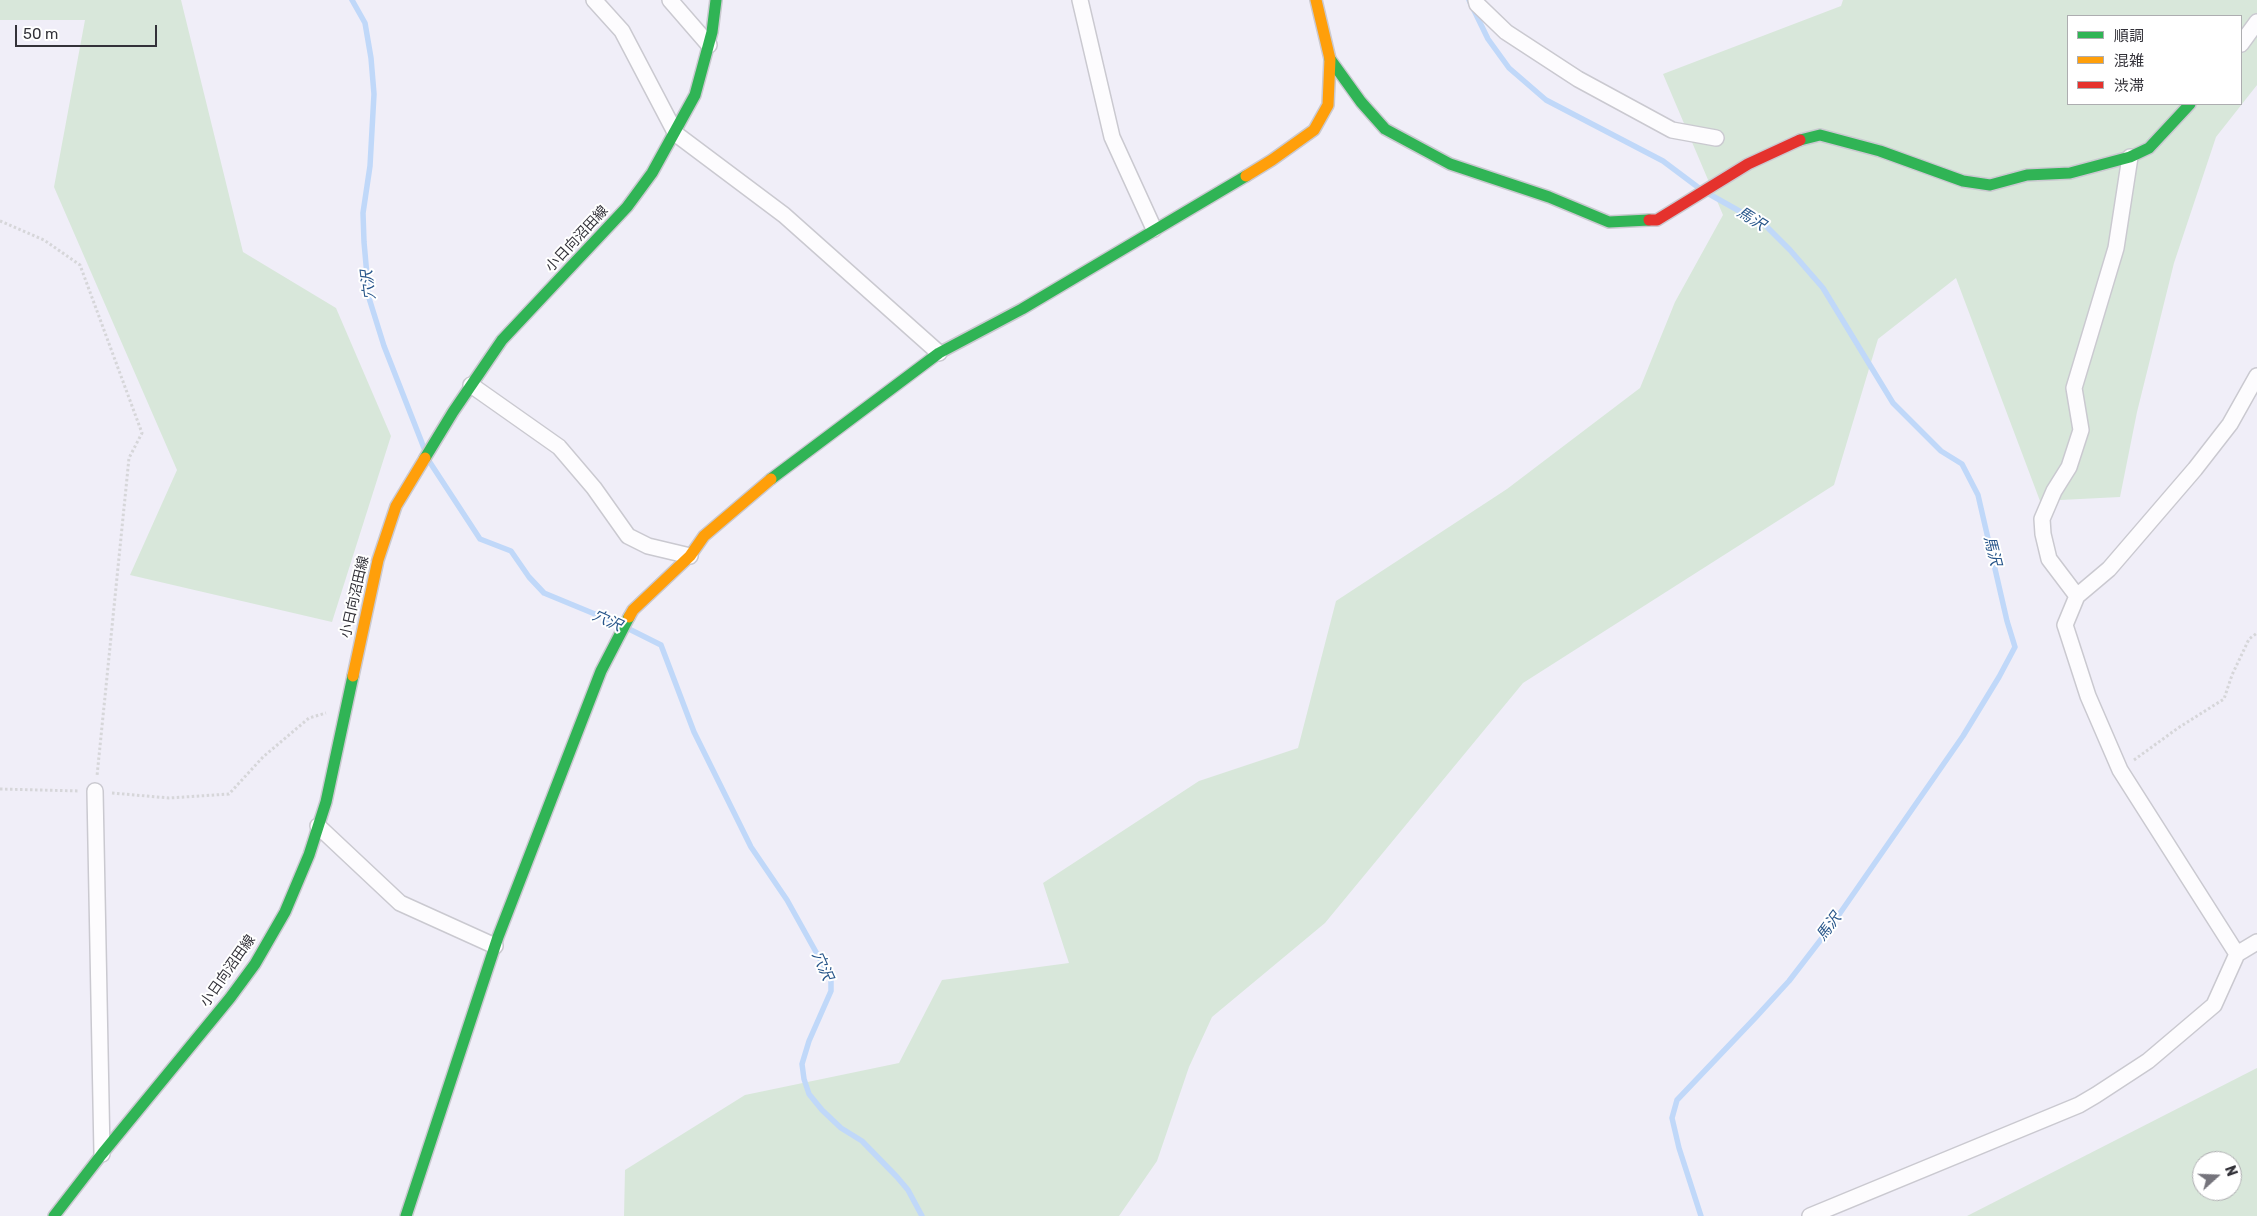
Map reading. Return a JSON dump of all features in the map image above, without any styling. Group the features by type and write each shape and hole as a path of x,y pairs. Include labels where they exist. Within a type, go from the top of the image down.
{"street":[{"path":"594,0 622,31 676,134 784,215 939,353"},
{"path":"670,0 709,45"},
{"name":"小日向沼田線","path":"54,1216 102,1154 230,998 255,964 285,912 309,855 326,802 378,560 396,506 453,412 502,340 627,207 652,173 676,134 695,95 709,45 716,0"},
{"path":"1080,0 1112,137 1154,229"},
{"path":"406,1216 495,946 601,671 633,610 690,556 704,536 771,479 939,353 1022,309 1272,160 1314,130 1328,105 1330,59 1316,0"},
{"path":"1476,0 1477,4 1506,32 1578,79 1672,130 1716,138"},
{"path":"2242,43 2257,22"},
{"path":"1330,59 1361,102 1385,129 1450,164 1550,197 1609,222 1657,220 1748,164 1791,143 1820,135 1880,151 1963,181 1990,185 2027,175 2070,173 2130,157 2149,148 2189,105"},
{"path":"2077,596 2049,559 2043,534 2042,519 2054,491 2069,467 2081,430 2074,388 2116,248 2130,157"},
{"path":"2237,954 2120,770 2088,696 2065,625 2077,596 2109,569 2195,469 2230,424 2257,376"},
{"path":"471,385 559,447 594,488 628,536 648,546 690,556"},
{"path":"95,791 102,1154"},
{"path":"318,826 400,903 495,946"},
{"path":"1810,1216 2079,1105 2096,1095 2148,1062 2214,1005 2237,954 2257,942"}],"path":[{"path":"0,221 44,240 80,265 142,433 128,458 95,791"},
{"path":"2120,770 2178,728 2224,700 2232,675 2249,639 2257,633"},
{"path":"0,788 95,791 169,798 229,794 263,757 309,718 345,707"}],"green space":[{"path":"0,0 181,0 243,252 336,308 391,436 332,622 130,575 177,470 54,187 85,20 0,20"},
{"path":"1843,0 2257,0 2257,85 2242,104 2242,15 2067,15 2067,105 2241,105 2216,137 2174,263 2137,412 2120,497 2040,501 1956,278 1878,339 1834,485 1523,683 1325,923 1212,1017 1189,1067 1157,1161 1119,1216 624,1216 625,1170 745,1095 899,1063 942,980 1069,963 1043,883 1199,781 1298,748 1336,601 1507,489 1640,388 1675,302 1723,215 1663,74 1841,6"},
{"path":"2257,1068 2257,1216 1967,1216"}],"waterway":[{"name":"穴沢","path":"352,0 365,23 371,58 374,94 370,166 363,213 369,298 384,346 424,448"},
{"name":"馬沢","path":"1469,0 1488,39 1509,68 1546,100 1663,161 1699,188"},
{"name":"馬沢","path":"1701,1216 1679,1148 1672,1118 1677,1100 1789,981 1829,929 1963,736 2015,647 2007,621 1978,495 1962,464 1941,451 1893,403 1823,288 1790,250 1766,226 1709,194"},
{"name":"穴沢","path":"429,461 480,539 511,551 529,577 544,593 619,624"},
{"name":"穴沢","path":"627,628 661,645 694,732 751,847 787,900 831,979 831,991 809,1041 802,1064 809,1094 841,1128 862,1141 897,1177 908,1190 922,1216"}],"traffic: fast":[{"path":"425,458 453,412 502,340 627,207 652,173 695,95 712,32 716,0"},
{"path":"1330,59 1361,102 1385,129 1450,164 1549,197 1609,222 1649,220"},
{"path":"1800,140 1820,135 1880,151 1963,181 1990,185 2027,175 2070,173 2130,157 2149,148 2189,105"},
{"path":"771,479 939,353 1022,309 1246,176"},
{"path":"406,1216 498,937 601,671 629,617"},
{"path":"54,1216 102,1154 230,998 255,964 285,912 309,855 326,802 353,676"}],"traffic: slow":[{"path":"1246,176 1314,130 1328,105 1330,59 1316,0"},
{"path":"353,676 378,560 396,506 425,458"},
{"path":"629,617 633,610 690,556 704,536 771,479"}],"traffic: jam":[{"path":"1649,220 1657,220 1748,164 1800,140"}]}
